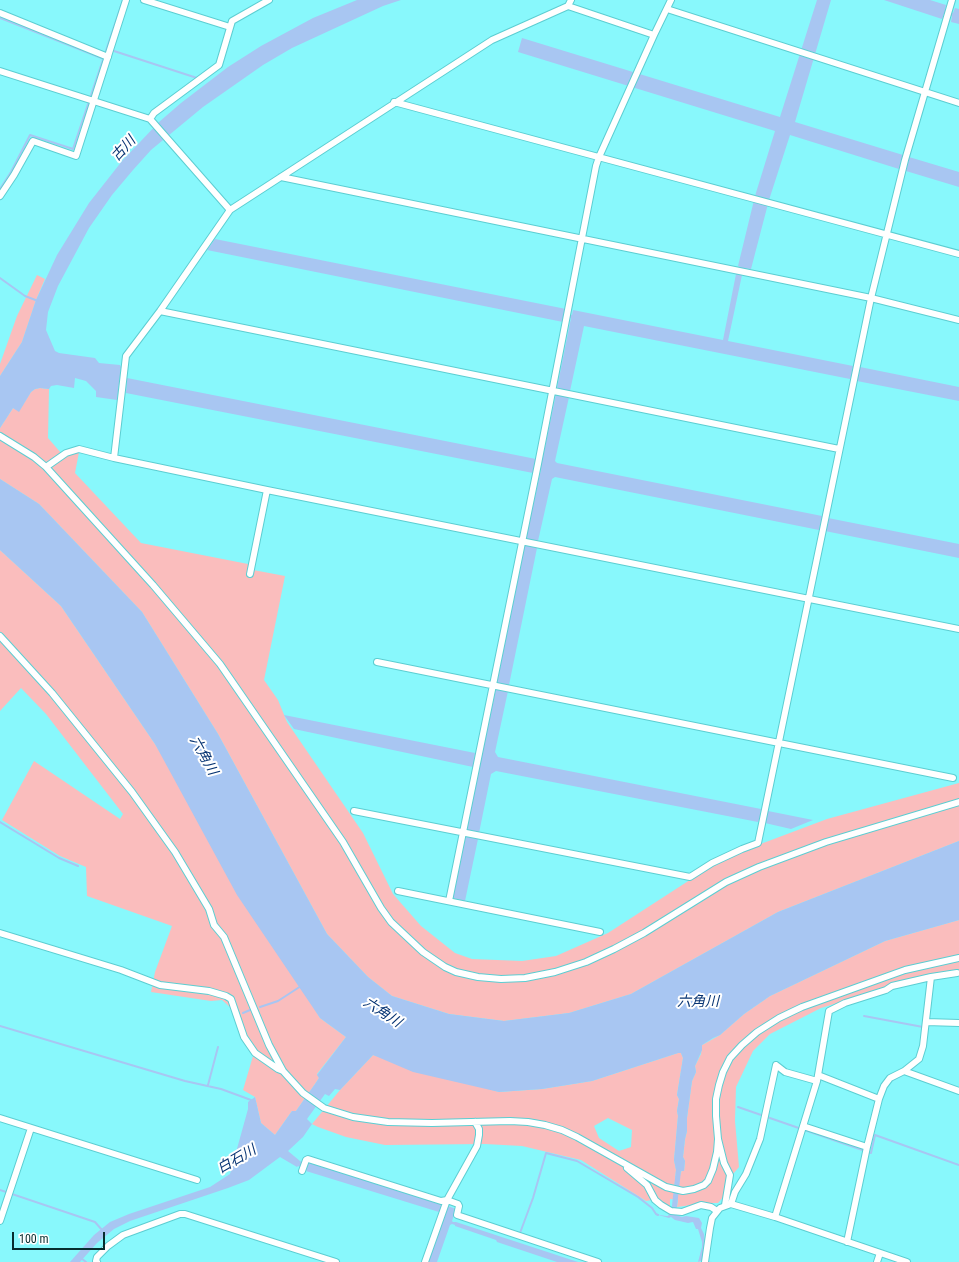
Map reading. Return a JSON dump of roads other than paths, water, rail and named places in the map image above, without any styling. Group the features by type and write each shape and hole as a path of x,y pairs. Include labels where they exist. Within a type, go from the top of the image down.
{"street":[{"path":"0,196 33,141 76,156 126,0"},
{"path":"144,0 230,27"},
{"path":"150,119 154,113 219,65 232,20 269,0"},
{"path":"449,901 599,157 671,0"},
{"path":"354,811 690,877 712,863 758,843 871,298 904,163 952,0"},
{"path":"114,458 126,356 160,311 230,210 394,102 492,40 569,3 654,35"},
{"path":"667,9 959,103"},
{"path":"0,13 108,57"},
{"path":"0,71 150,119 230,210"},
{"path":"394,102 959,254"},
{"path":"281,177 871,298 959,320"},
{"path":"0,184 7,186"},
{"path":"160,311 839,449"},
{"path":"0,436 34,456 46,467 153,585 220,664 343,842 381,908 391,922 423,952 445,968 478,977 501,979 525,978 556,972 586,962 614,949 644,933 726,882 759,867 826,842 959,802"},
{"path":"46,467 66,453 80,449 114,458 267,490 959,629"},
{"path":"250,574 267,490"},
{"path":"0,636 52,693 132,792 175,852 209,910 214,925 224,937 269,1046 283,1071 303,1093 324,1108 353,1117 388,1122 432,1123 510,1121 528,1122 556,1128 577,1137 666,1187 684,1191 704,1186 708,1181 716,1158 718,1139"},
{"path":"377,662 953,778"},
{"path":"398,892 600,932"},
{"path":"0,933 121,970 160,985 209,991 226,996 231,999 244,1037 256,1053 283,1071"},
{"path":"728,1205 730,1175 724,1162 718,1139 716,1099 723,1072 730,1058 742,1045 757,1032 802,1006 906,970 959,958"},
{"path":"775,1217 817,1078 830,1011 845,1004 886,990 892,986 931,977 957,974"},
{"path":"847,1242 866,1150 879,1099 884,1086 890,1078 907,1072 919,1059 931,977"},
{"path":"925,1026 959,1023"},
{"path":"728,1205 746,1174 760,1139 776,1065 785,1072 817,1078 879,1099"},
{"path":"907,1072 959,1091"},
{"path":"0,1118 197,1180"},
{"path":"425,1262 443,1209 476,1146 479,1129 475,1122"},
{"path":"0,1221 30,1128"},
{"path":"802,1128 866,1150"},
{"path":"302,1171 306,1160 308,1159 441,1200 447,1200 458,1204 457,1216 598,1262"},
{"path":"618,1160 647,1185 655,1200 674,1212 701,1206 711,1207 717,1212"},
{"path":"705,1260 712,1218 720,1208 728,1205 775,1217 907,1262"},
{"path":"97,1262 97,1257 108,1246 123,1235 180,1214 185,1214 336,1262"},
{"path":"877,1262 880,1253"}],"water":[{"path":"357,0 401,0 383,6 292,48 263,65 203,107 151,150 112,195 89,228 58,286 48,312 46,330 55,351 59,353 95,358 99,363 120,365 117,400 96,397 96,391 86,381 75,378 74,388 57,385 51,386 49,389 35,389 31,392 19,412 13,408 0,428 0,376 22,342 36,300 57,255 89,203 122,161 159,122 228,67 261,46 313,18"},
{"path":"817,0 831,0 795,122 903,155 902,161 908,163 909,157 959,172 959,187 906,171 907,166 901,164 899,169 790,135 769,200 751,269 742,268 740,275 742,275 728,341 853,366 852,372 859,373 860,367 959,387 959,401 857,381 858,375 852,374 850,379 584,326 570,391 565,390 564,396 569,397 555,461 557,463 822,516 821,522 827,523 828,518 959,544 959,558 825,531 826,526 820,525 819,530 555,477 552,479 538,541 534,541 533,547 537,548 509,685 504,684 503,690 508,691 495,752 498,757 761,809 760,815 767,816 768,811 813,820 791,829 765,823 766,818 760,817 758,822 496,771 491,774 479,833 474,832 473,838 478,839 465,901 453,898 466,836 470,837 471,831 467,830 480,762 474,761 473,767 294,729 284,715 475,753 474,759 481,760 496,689 502,684 497,683 525,545 530,546 531,540 526,539 541,469 534,468 533,473 126,393 127,378 536,459 535,465 541,466 556,394 561,395 562,389 557,388 571,318 565,317 563,322 207,250 215,239 566,309 565,314 572,315 573,310 723,340 736,274 738,274 740,267 738,266 755,196 775,131 518,52 522,38 780,117"},
{"path":"884,0 930,0 946,5 945,10 953,13 955,8 959,9 959,24 951,22 952,16 944,14 942,19"},
{"path":"0,479 39,504 142,612 218,734 327,934 368,977 392,996 449,1014 504,1021 569,1013 631,994 778,912 959,841 959,920 885,941 770,996 744,1014 720,1035 702,1045 702,1050 695,1066 696,1072 692,1081 683,1157 685,1161 684,1171 681,1171 676,1215 682,1217 686,1216 699,1218 702,1223 701,1228 704,1234 705,1244 703,1259 712,1262 703,1260 698,1262 702,1242 698,1229 696,1229 693,1222 688,1223 675,1220 671,1217 669,1218 655,1214 668,1216 671,1214 676,1170 674,1160 679,1099 677,1095 683,1058 681,1053 678,1053 592,1081 542,1089 499,1092 413,1072 373,1055 340,1090 335,1089 329,1096 325,1094 307,1119 312,1124 303,1137 288,1151 300,1161 308,1165 309,1163 442,1204 441,1206 447,1208 448,1206 456,1209 453,1222 578,1262 557,1262 497,1242 496,1240 452,1224 450,1225 437,1262 428,1262 446,1211 440,1210 439,1212 306,1171 307,1170 298,1166 297,1167 280,1157 249,1180 130,1221 114,1229 97,1243 80,1262 70,1262 94,1235 110,1222 129,1214 210,1187 230,1174 248,1109 248,1102 255,1097 261,1123 275,1135 292,1111 296,1111 319,1078 317,1075 346,1037 320,1018 237,895 155,744 61,606 0,550"}],"waterway":[{"path":"0,189 11,172 30,135 73,149 123,0"},
{"path":"0,18 104,59"},
{"path":"114,51 197,78"},
{"path":"0,278 25,296 38,301"},
{"path":"0,822 59,858 78,866"},
{"path":"260,1007 278,1001 301,986"},
{"path":"243,1013 250,1010"},
{"path":"864,1016 923,1027"},
{"path":"0,1026 185,1081 221,1089 251,1101"},
{"path":"208,1085 218,1047"},
{"path":"909,1071 918,1063"},
{"path":"890,1081 902,1075"},
{"path":"738,1107 871,1153 875,1135 959,1165"},
{"path":"520,1233 533,1198 546,1153 577,1161 638,1197 658,1215"},
{"path":"0,1190 95,1222 102,1230"},
{"path":"81,1258 86,1262"}],"water label":[{"name":"古川","path":"124,149"},
{"name":"六角川","path":"203,756"},
{"name":"六角川","path":"698,1002"},
{"name":"六角川","path":"382,1013"},
{"name":"白石川","path":"237,1160"}]}
